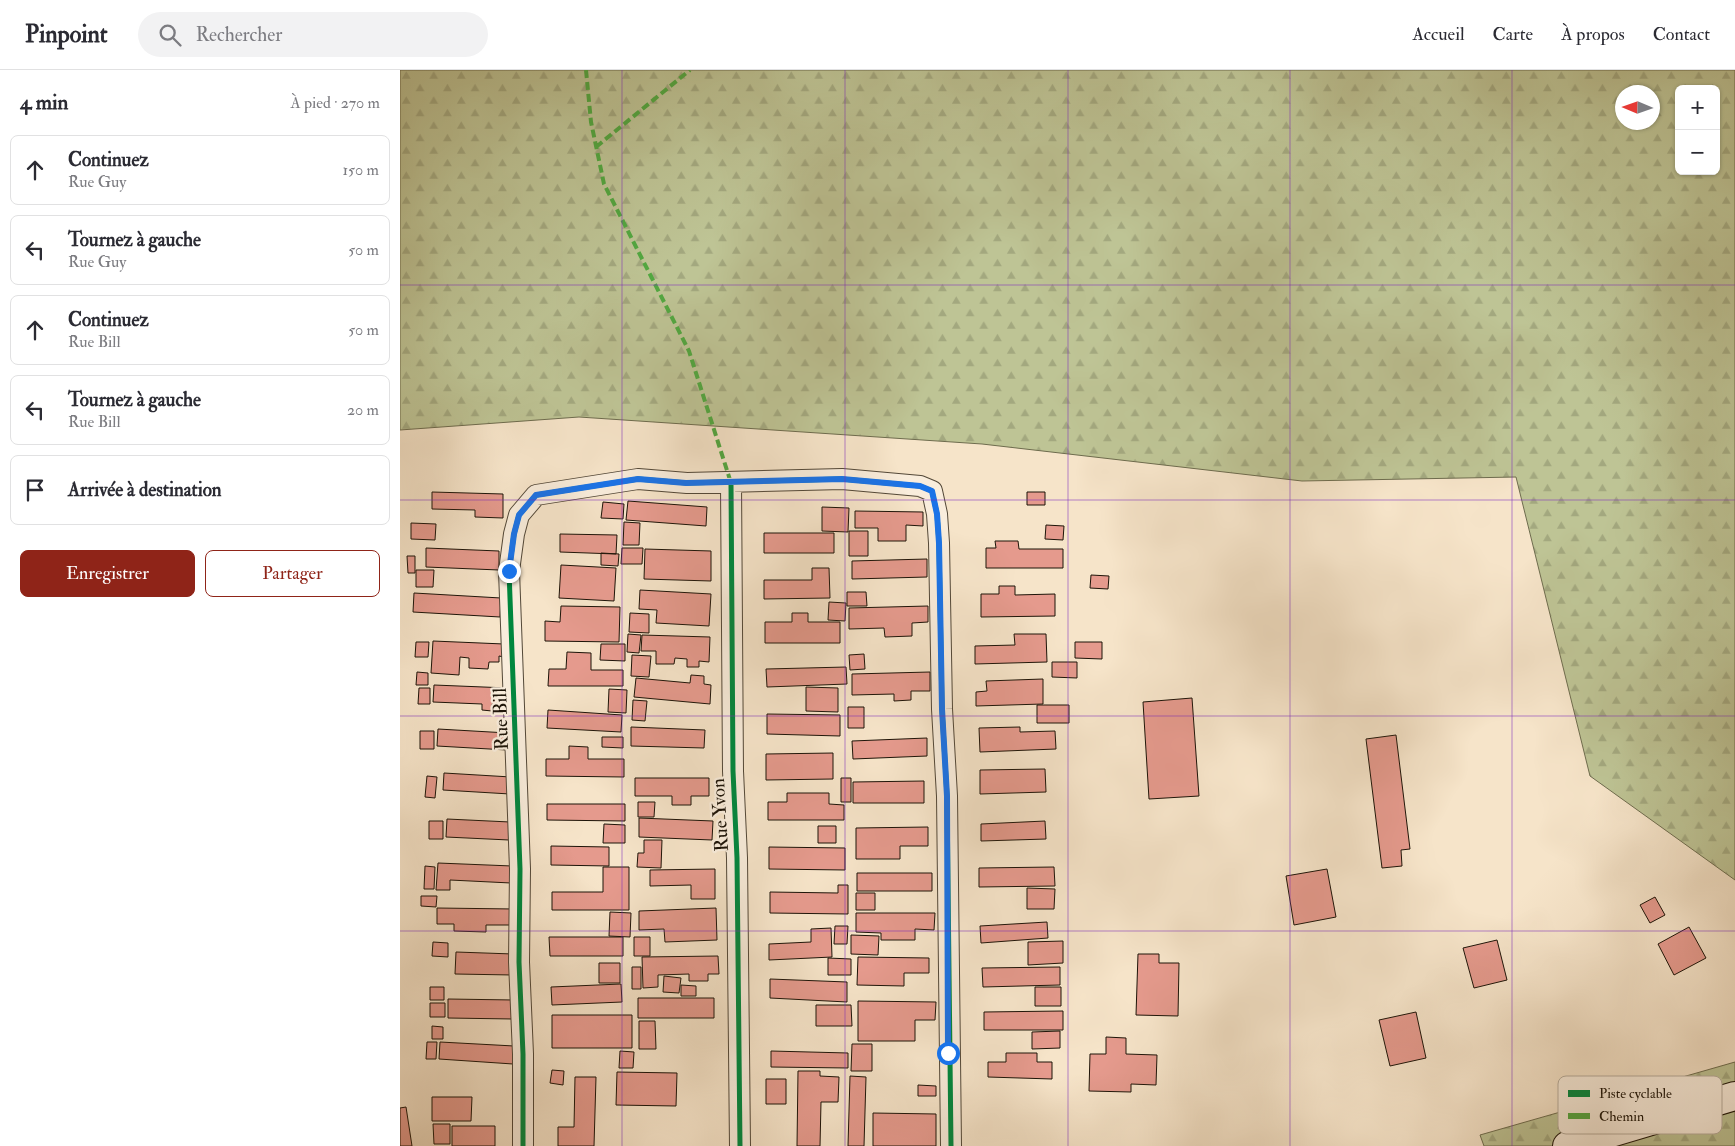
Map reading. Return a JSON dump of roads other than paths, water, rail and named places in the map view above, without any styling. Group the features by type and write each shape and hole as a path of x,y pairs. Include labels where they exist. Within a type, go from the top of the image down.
{"street":[{"name":"Rue Bill","path":"523,1146 523,1054 519,962 519,832 509,571 514,534 519,515 536,495 638,479 686,483 842,479 920,486 932,491 937,514 939,543 942,709 947,796 950,1146"},
{"name":"Rue Yvon","path":"731,483 733,771 738,913 740,1146"},
{"path":"1722,1100 1735,1096"},
{"path":"1566,1146 1607,1134"}]}
